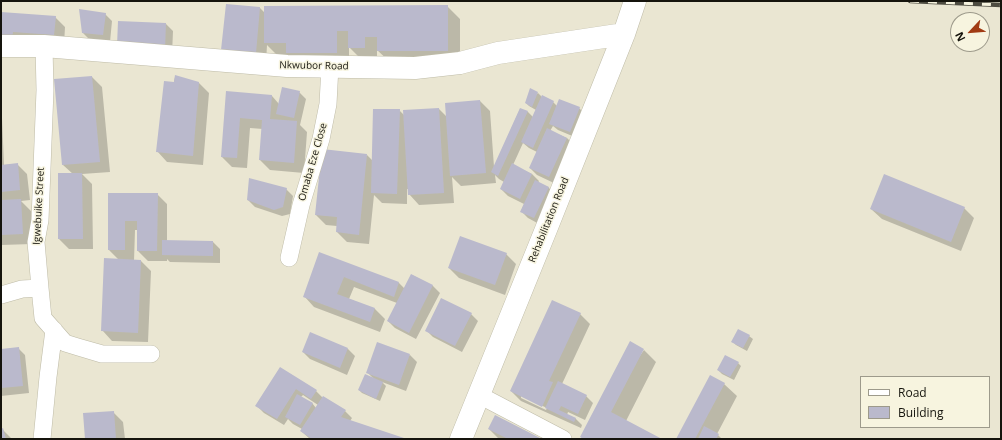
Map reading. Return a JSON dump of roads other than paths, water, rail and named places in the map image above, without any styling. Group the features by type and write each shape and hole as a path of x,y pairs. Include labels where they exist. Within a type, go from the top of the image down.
{"street":[{"name":"Rehabilitation Road","path":"461,439 624,34 635,1"},
{"name":"Nkwubor Road","path":"1,46 44,46 287,66 416,68 460,63 498,53 624,34"},
{"name":"Igwebuike Street","path":"44,46 45,90 40,220 36,242 44,318 65,343 102,354 151,354"},
{"name":"Omaba Eze Close","path":"289,258 301,205 321,139 328,104 330,66"},
{"path":"1,295 22,289 40,288"},
{"path":"42,439 54,330"},
{"path":"479,395 563,439"}],"railway":[{"path":"910,1 1001,5"}]}
